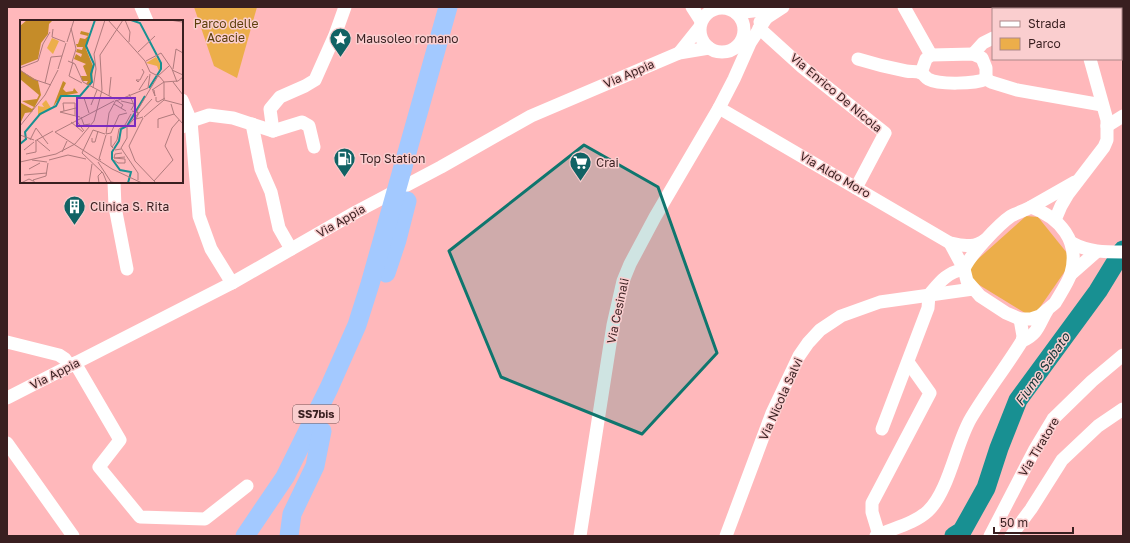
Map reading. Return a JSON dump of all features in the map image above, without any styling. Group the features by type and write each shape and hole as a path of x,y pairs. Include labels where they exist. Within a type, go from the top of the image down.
{"highway":[{"name":"SS7bis","path":"259,536 286,498 322,431 366,331 376,286 448,7"},
{"name":"SS7bis","path":"245,536 285,477 329,388 350,339 397,240 461,7"},
{"path":"289,536 292,514 315,466 322,431"}],"street":[{"path":"141,7 147,20"},
{"path":"273,131 270,109 280,96 305,86 315,80 335,35 345,7"},
{"path":"692,7 700,24 700,36 703,43 714,51 727,51 738,44 759,28 767,17"},
{"path":"700,24 710,11 723,8 730,10 782,7"},
{"path":"747,38 753,28 782,7"},
{"path":"904,7 931,55"},
{"path":"730,10 743,23 747,38"},
{"name":"Via Appia","path":"679,53 700,24"},
{"name":"Via Enrico De Nicola","path":"759,28 802,67 885,133 856,188"},
{"name":"Via Cesinali","path":"580,536 613,325 623,281 630,264 655,218 719,108 734,79 747,38"},
{"path":"973,54 983,43 992,38"},
{"name":"Via Appia","path":"7,398 232,283 531,116 679,53 709,48"},
{"path":"727,51 734,79"},
{"path":"921,73 926,60 931,55 973,54 982,58 984,61 986,68 986,79"},
{"path":"858,59 888,67 921,73 928,79 940,82 974,83 986,79"},
{"path":"1055,220 1061,206 1104,147 1107,140 1107,126 1090,60"},
{"path":"986,79 991,82 1018,90 1103,109 1123,111"},
{"path":"183,105 187,124 199,216 211,248 232,283"},
{"name":"Via Aldo Moro","path":"719,108 950,243"},
{"path":"187,124 209,114 233,118 273,131 302,122 309,126 314,147"},
{"path":"1107,126 1123,116"},
{"path":"252,124 262,169 271,192 279,228 291,249"},
{"path":"964,269 969,259 1010,217 1031,207 1082,178"},
{"path":"114,183 115,207 127,269"},
{"path":"1031,207 1043,212 1055,220 1072,243 1081,248 1096,252 1123,252"},
{"path":"950,243 967,247 979,245 986,240"},
{"path":"950,243 964,269 966,281 980,296 1006,312 1020,318 1031,319 1040,316 1054,304 1071,274 1096,252"},
{"path":"944,278 951,259 952,252 950,243"},
{"path":"1071,274 1073,256 1072,243"},
{"path":"882,429 928,308 929,295 944,278 955,271 964,269"},
{"name":"Via Nicola Salvi","path":"726,536 772,413 799,356 820,330 841,316 880,302 974,289"},
{"path":"1022,341 1034,334 1043,321 1048,309"},
{"path":"908,362 930,393 872,503 872,512 878,535 918,519 929,510 938,497 971,418 1022,341 1023,336 1020,318"},
{"path":"7,342 59,355 73,365 120,440 99,467 140,517 205,519 247,486"},
{"name":"Via Tiratore","path":"990,536 1035,449 1053,419 1092,381 1123,355"},
{"path":"1011,536 1031,510 1062,460 1098,426 1123,409"},
{"path":"7,443 73,536"}],"highlighted area":[{"path":"584,145 658,187 717,353 642,434 501,377 449,251"}],"green space":[{"name":"Parco delle Acacie","path":"194,7 257,7 237,78 214,66"},
{"path":"1026,216 1038,217 1067,253 1070,264 1036,313 1025,313 976,283 969,277 968,268"}],"waterway":[{"name":"Fiume Sabato","path":"954,536 962,531 986,488 999,448 1018,400 1098,291 1123,250"}],"place":[{"name":"Mausoleo romano","path":"340,58"},
{"name":"Top Station","path":"345,178"},
{"name":"Crai","path":"580,182"},
{"name":"Clinica S. Rita","path":"75,226"}]}
